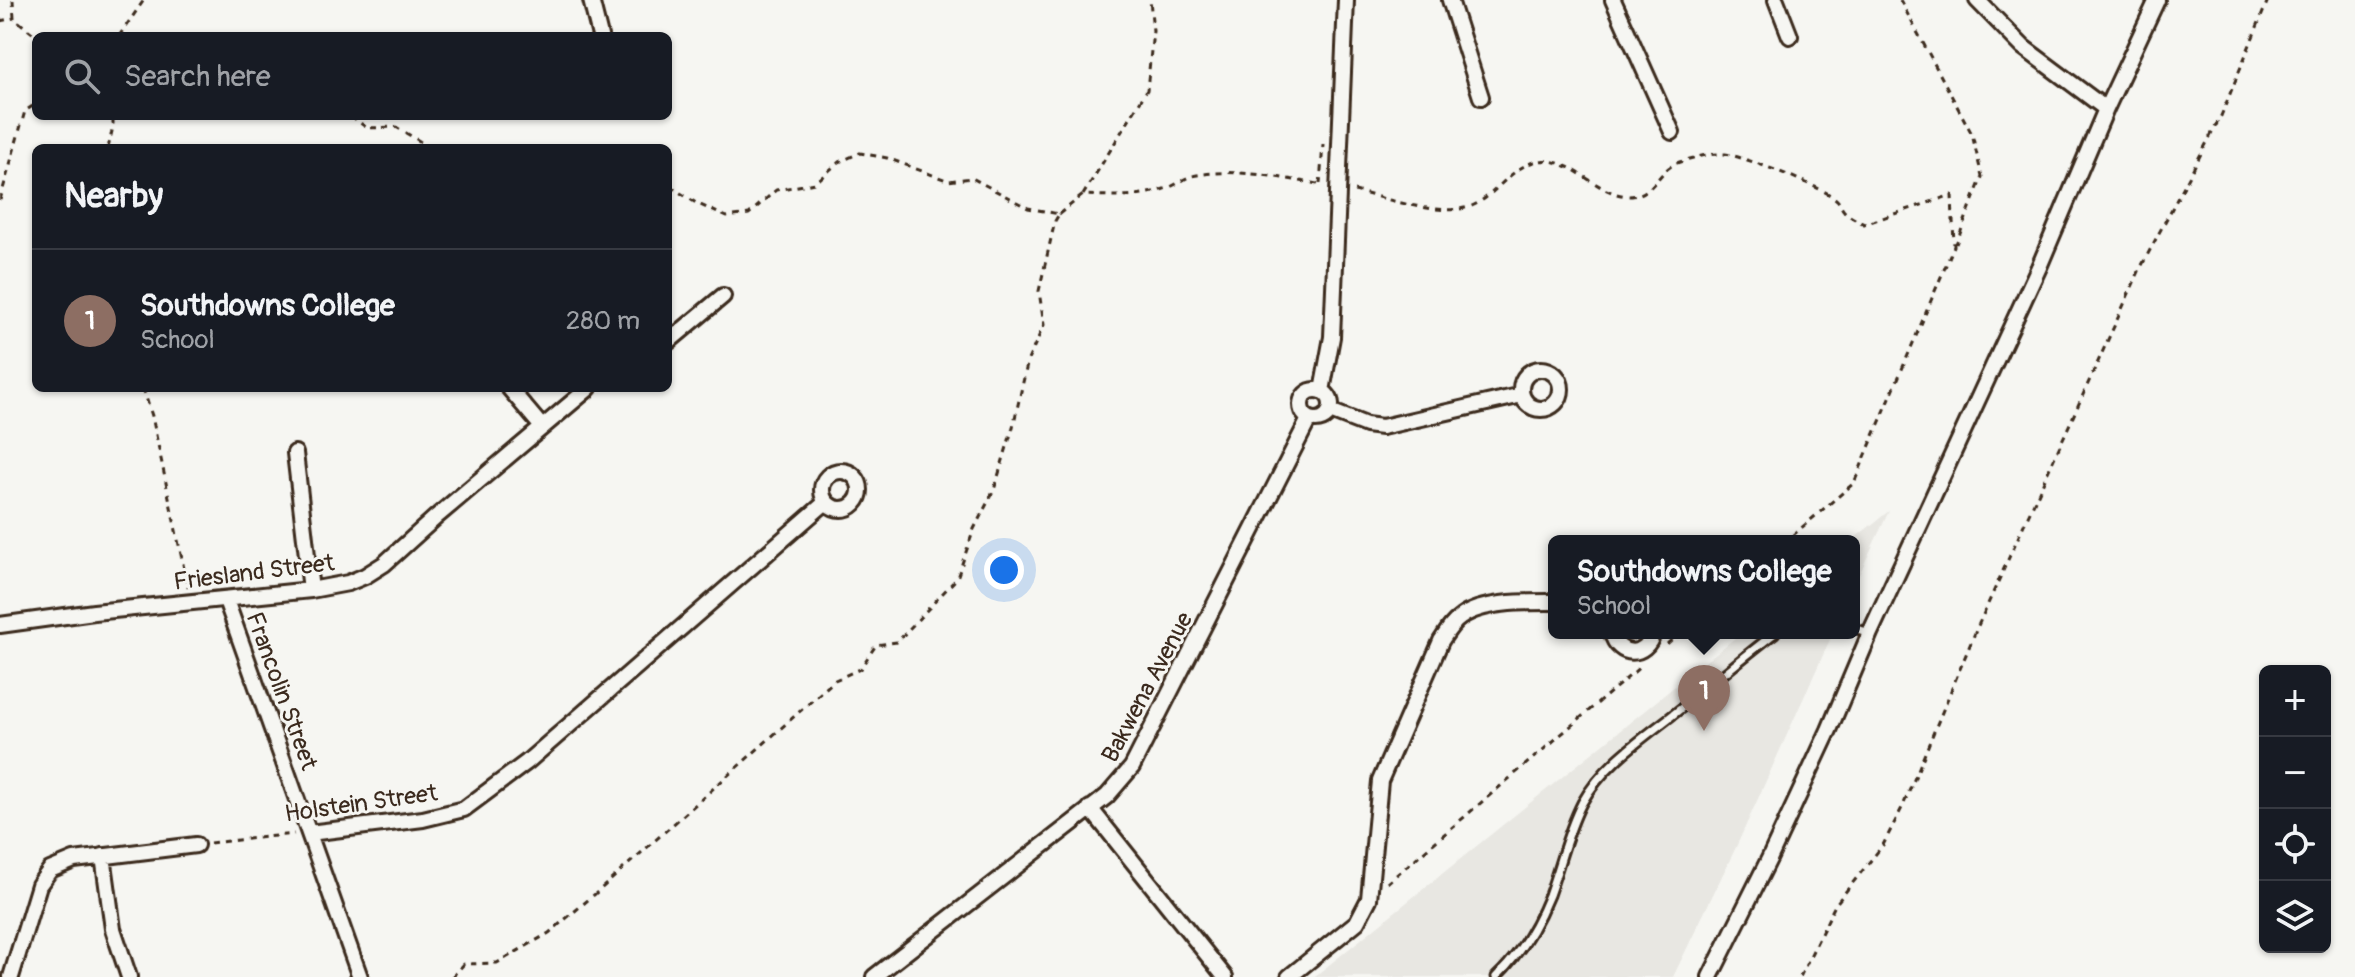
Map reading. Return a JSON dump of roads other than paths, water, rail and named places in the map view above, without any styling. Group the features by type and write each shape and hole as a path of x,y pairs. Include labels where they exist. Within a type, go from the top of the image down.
{"street":[{"path":"591,0 599,32"},
{"path":"1322,391 1332,337 1346,0"},
{"path":"1450,0 1481,97"},
{"path":"1613,0 1672,132"},
{"path":"1776,0 1790,36"},
{"path":"1977,0 2023,47 2106,109"},
{"path":"1710,977 1810,772 2157,0"},
{"path":"672,339 723,296"},
{"path":"1308,391 1322,391 1330,400 1330,411 1322,419 1309,419 1302,412 1301,400 1308,391"},
{"path":"512,392 542,427"},
{"name":"Friesland Street","path":"0,625 94,612 311,590 348,583 384,564 584,392"},
{"path":"1330,411 1359,423 1382,427 1522,395"},
{"name":"Bakwena Avenue","path":"874,977 1107,796 1122,780 1141,752 1309,419"},
{"path":"295,453 311,590"},
{"name":"Holstein Street","path":"309,833 423,819 464,809 538,752 826,502"},
{"name":"Francolin Street","path":"226,600 360,977"},
{"path":"1289,977 1357,922 1369,899 1380,781 1441,641 1452,624 1472,610 1486,606 1548,602"},
{"path":"1614,639 1623,650 1632,652 1648,645 1650,639"},
{"path":"1090,808 1225,977"},
{"path":"11,977 36,893 50,870 60,864 103,856 196,845"},
{"path":"103,856 113,929 129,977"}],"lane":[{"path":"1860,630 1870,633"},
{"path":"1496,977 1509,964 1537,921 1571,828 1595,782 1644,737 1767,639"}],"place":[{"name":"Southdowns College","path":"1704,731"}]}
